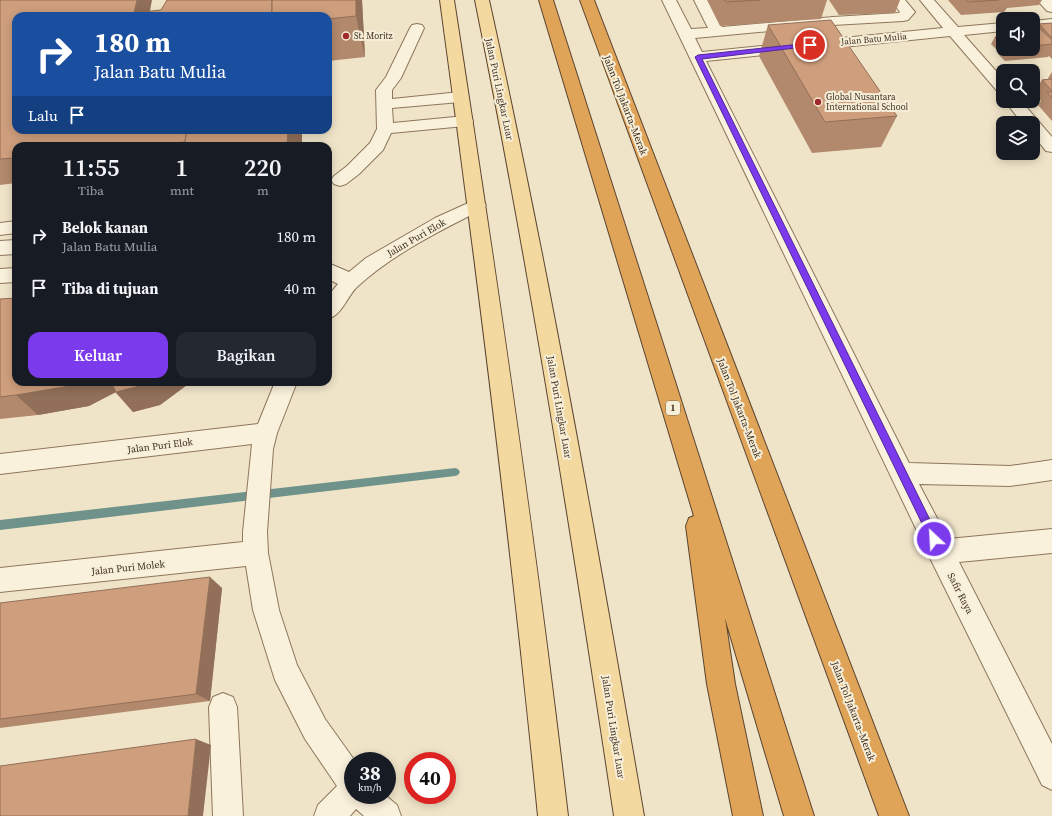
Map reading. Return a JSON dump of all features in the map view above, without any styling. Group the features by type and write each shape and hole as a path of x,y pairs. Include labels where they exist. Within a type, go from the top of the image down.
{"highway":[{"name":"1","path":"546,0 687,452 798,816"},
{"name":"Jalan Tol Jakarta–Merak","path":"587,0 894,816"},
{"path":"687,452 722,684 748,816"}],"main road":[{"name":"Jalan Puri Lingkar Luar","path":"466,9 460,97 465,121 477,205 534,640 553,816"},
{"name":"Jalan Puri Lingkar Luar","path":"466,9 520,188 570,459 629,816"}],"street":[{"name":"Safir Raya","path":"669,0 903,473 940,552 1052,776"},
{"path":"701,0 717,31"},
{"path":"686,34 829,16 903,17 908,12 898,0"},
{"path":"927,0 996,82"},
{"path":"1044,0 1052,8"},
{"path":"1040,24 1052,23"},
{"path":"340,180 353,170 377,146 385,128 384,90 393,78 417,28"},
{"name":"Jalan Batu Mulia","path":"698,57 996,28"},
{"path":"385,104 460,97"},
{"path":"1019,108 1025,116"},
{"path":"385,128 465,121"},
{"path":"1040,133 1052,147"},
{"name":"Jalan Puri Elok","path":"332,306 350,282 373,263 441,222 477,205"},
{"path":"0,229 12,228"},
{"path":"0,248 12,247"},
{"path":"332,272 350,282"},
{"path":"0,276 12,275"},
{"path":"285,386 264,441 256,543 266,610 285,670 315,729 344,771"},
{"name":"Jalan Puri Elok","path":"0,464 264,441"},
{"path":"903,473 1010,476 1052,470"},
{"path":"940,552 1052,541"},
{"name":"Jalan Puri Molek","path":"0,580 256,543"},
{"path":"223,706 228,816"},
{"path":"329,816 344,800"},
{"path":"373,804 386,816"}],"building":[{"path":"0,0 137,0 134,12 12,12 12,134 186,134 185,142 12,142 12,158 0,159"},
{"path":"167,0 272,0 272,12 143,12 161,10"},
{"path":"272,0 356,0 356,16 332,19 332,12 272,12"},
{"path":"724,0 760,0 726,2"},
{"path":"966,0 999,0 968,2"},
{"path":"831,20 897,116 825,122 768,25"},
{"path":"1052,23 1052,38 1040,25"},
{"path":"1040,29 1052,40 1052,44 1040,45"},
{"path":"1052,79 1052,91 1042,80"},
{"path":"1047,92 1052,92 1052,98"},
{"path":"186,134 288,134 287,142 185,142"},
{"path":"12,298 12,386 70,386 0,397 0,299"},
{"path":"113,386 140,386 116,392"},
{"path":"210,577 196,694 0,719 0,603"},
{"path":"196,739 188,816 0,816 0,766"}],"waterway":[{"path":"0,525 455,472"}],"place":[{"name":"St. Moritz","path":"346,36"},
{"name":"Global Nusantara International School","path":"818,102"}],"route":[{"path":"810,45 698,57 934,539"}]}
